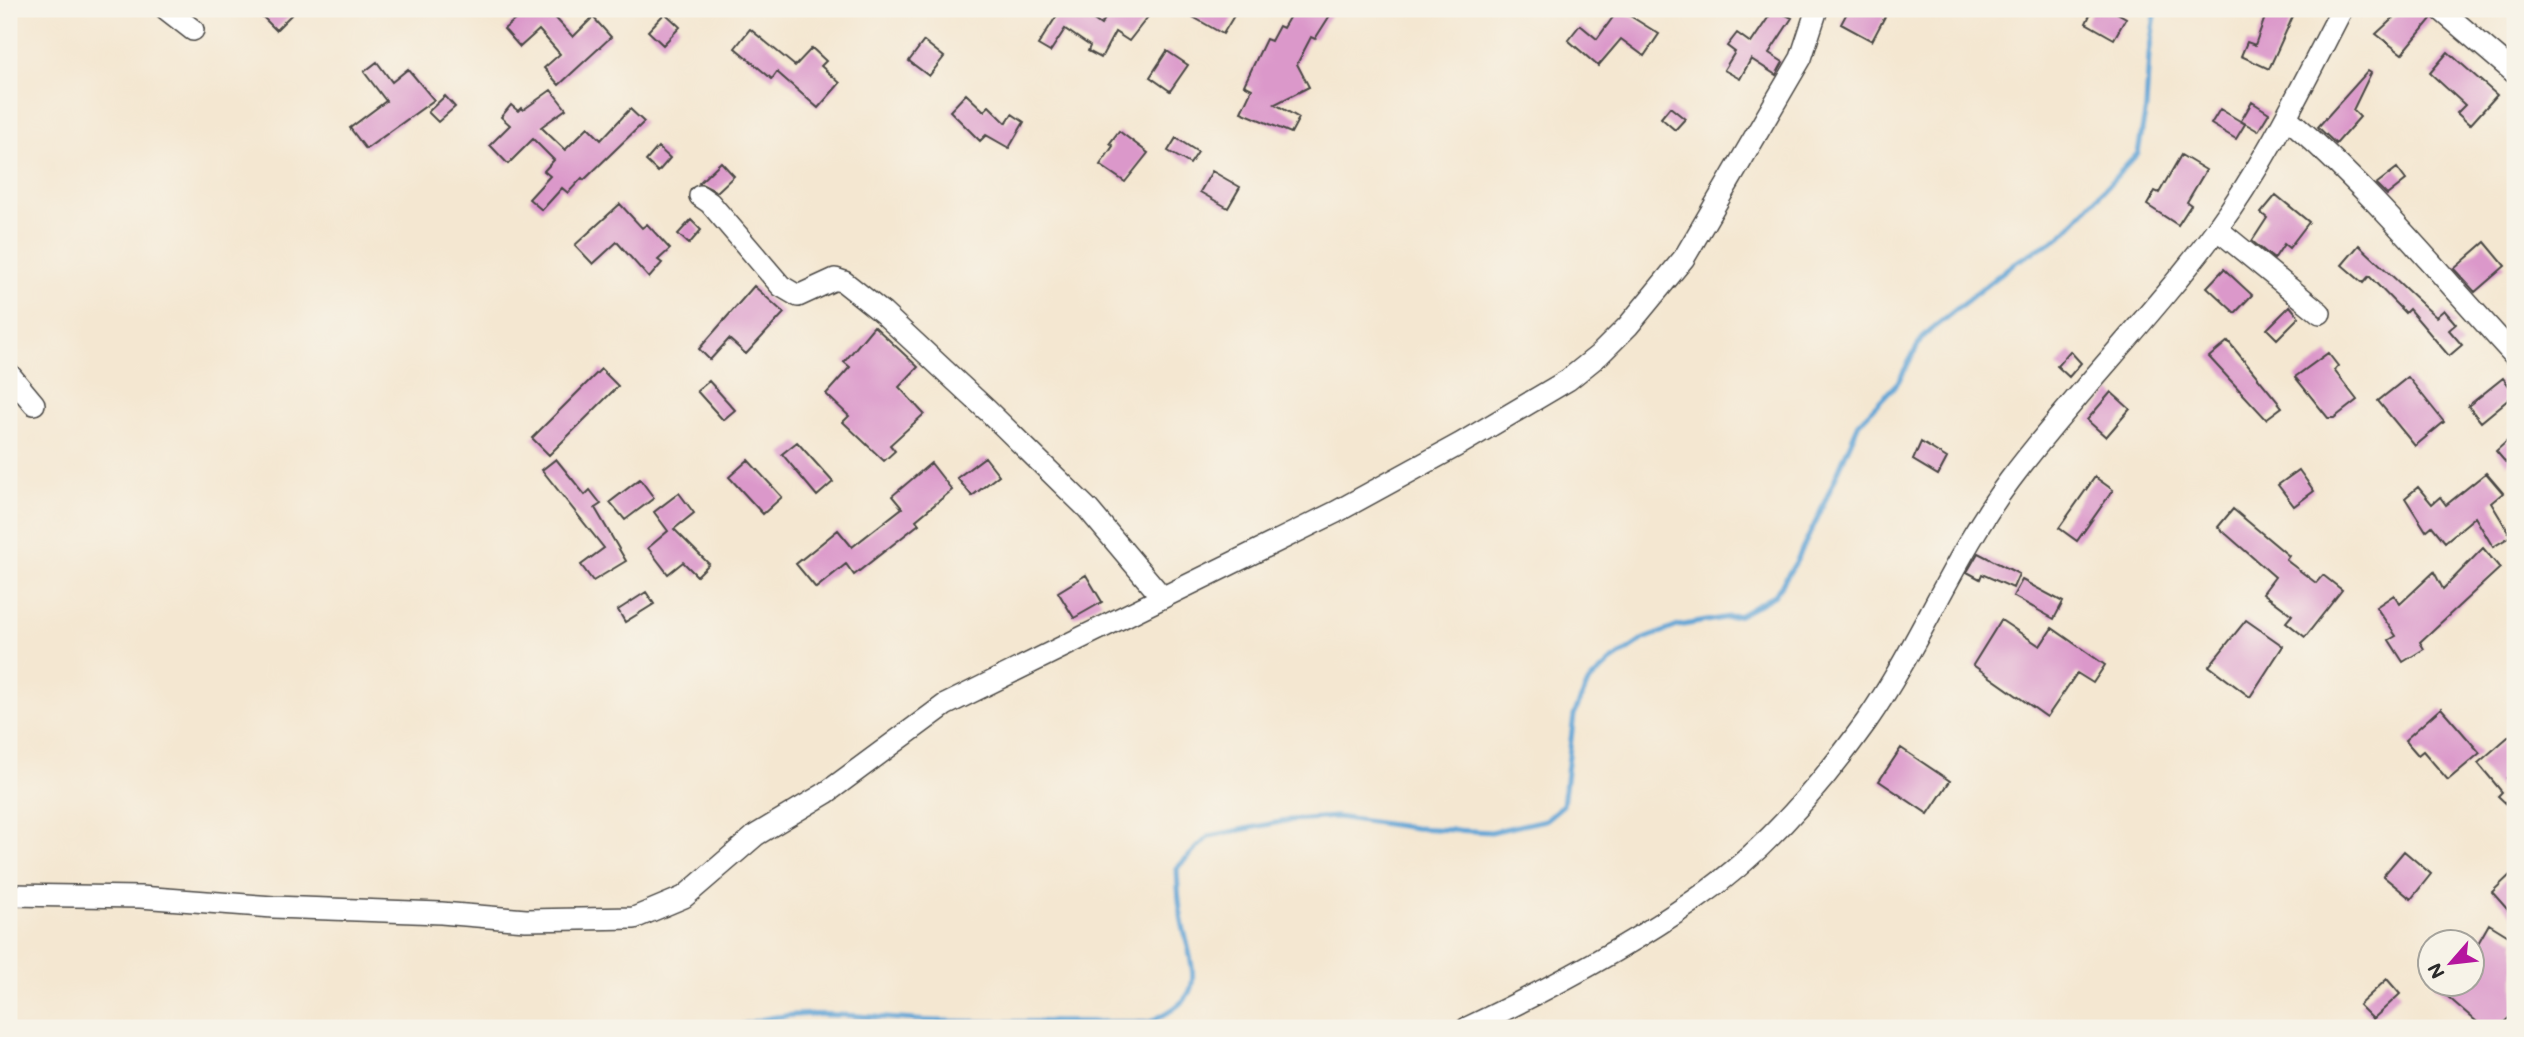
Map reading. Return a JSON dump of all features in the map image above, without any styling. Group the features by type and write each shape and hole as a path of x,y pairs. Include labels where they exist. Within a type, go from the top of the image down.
{"street":[{"path":"166,9 193,30"},
{"path":"9,895 140,897 526,920 634,918 684,897 755,835 826,793 945,705 1336,512 1460,444 1568,380 1629,326 1684,258 1801,58 1817,9"},
{"path":"1467,1028 1573,974 1696,900 1760,846 1812,792 1880,699 1973,534 2010,481 2217,229 2286,117 2342,9"},
{"path":"2440,9 2515,73"},
{"path":"2286,117 2390,217 2515,356"},
{"path":"700,196 710,203 781,286 799,296 835,279 844,282 883,313 1088,509 1162,597"},
{"path":"2217,229 2320,313"},
{"path":"9,374 34,404"}],"building":[{"path":"255,9 297,9 276,30"},
{"path":"528,9 540,9 548,18 552,14 573,37 593,17 611,37 559,85 544,68 560,54 539,30 520,47 504,29"},
{"path":"1061,9 1077,9 1075,11 1079,14 1081,11 1101,25 1111,9 1154,9 1129,41 1115,32 1101,58 1088,51 1090,46 1065,29 1050,52 1038,45"},
{"path":"1179,9 1238,9 1223,34"},
{"path":"1294,9 1334,9 1315,39 1311,37 1297,64 1309,87 1275,104 1299,118 1291,133 1241,112 1252,89 1244,85 1266,39 1271,41 1279,26 1283,28"},
{"path":"1619,9 1659,34 1644,56 1621,39 1598,66 1568,40 1580,25 1597,39"},
{"path":"1774,9 1792,18 1769,53 1783,62 1776,75 1751,59 1740,79 1724,70 1735,52 1727,46 1737,33 1751,43"},
{"path":"1849,9 1889,9 1872,41 1841,24"},
{"path":"2093,9 2110,9 2126,18 2114,39 2086,23"},
{"path":"2268,9 2294,14 2269,69 2241,56 2247,42 2255,45"},
{"path":"2403,9 2424,9 2431,19 2402,54 2376,34"},
{"path":"665,13 680,27 663,45 648,31"},
{"path":"750,29 795,66 812,48 826,61 821,66 840,83 818,108 777,72 772,79 735,48"},
{"path":"924,41 944,57 929,76 909,61"},
{"path":"1167,51 1188,65 1170,91 1150,77"},
{"path":"2448,52 2497,95 2470,125 2457,113 2465,105 2430,73"},
{"path":"377,62 392,82 408,69 434,100 366,149 350,128 386,101 364,72"},
{"path":"2368,71 2371,73 2353,110 2360,117 2336,144 2318,127"},
{"path":"551,90 566,109 541,127 565,150 588,127 601,140 630,109 644,122 584,180 582,178 568,193 562,188 542,210 529,199 550,176 544,171 554,160 533,139 508,164 490,145 510,125 501,117 511,105 518,111 521,108 523,110"},
{"path":"966,94 984,111 989,106 1006,123 1012,114 1024,122 1009,148 986,135 980,141 950,111"},
{"path":"445,96 455,107 438,122 428,112"},
{"path":"2252,102 2269,113 2258,131 2241,121"},
{"path":"1670,107 1685,119 1675,130 1661,118"},
{"path":"2220,109 2245,124 2236,139 2211,124"},
{"path":"1119,131 1148,153 1125,182 1100,165"},
{"path":"1176,138 1198,152 1190,164 1168,151"},
{"path":"658,147 670,158 658,172 646,161"},
{"path":"2181,155 2206,170 2187,202 2191,205 2178,225 2147,205 2155,191 2159,193"},
{"path":"721,162 734,176 717,192 699,183"},
{"path":"2397,168 2406,180 2387,195 2376,184"},
{"path":"1212,171 1240,187 1228,208 1200,192"},
{"path":"2276,195 2309,222 2289,248 2284,244 2274,259 2252,241 2267,218 2261,213"},
{"path":"620,204 642,228 647,224 670,249 658,260 662,263 649,278 617,242 593,264 575,245"},
{"path":"691,220 701,230 689,244 678,234"},
{"path":"2485,242 2505,266 2475,292 2454,269"},
{"path":"2359,245 2436,317 2444,310 2456,324 2449,330 2462,345 2449,356 2409,309 2405,313 2369,276 2363,283 2342,265"},
{"path":"2224,269 2252,295 2235,313 2207,287"},
{"path":"754,286 784,313 746,354 729,339 710,360 699,349"},
{"path":"2290,306 2299,317 2277,339 2267,329"},
{"path":"874,326 918,367 899,387 924,414 890,445 895,451 884,461 843,422 849,416 826,394 850,367 844,362"},
{"path":"2228,341 2282,407 2266,419 2209,357"},
{"path":"2070,351 2081,363 2069,377 2057,366"},
{"path":"2328,353 2338,366 2334,370 2357,400 2334,418 2328,418 2295,377"},
{"path":"601,369 618,386 549,455 532,438"},
{"path":"2408,377 2444,422 2415,446 2378,401"},
{"path":"2503,378 2515,394 2481,422 2468,406"},
{"path":"709,381 735,410 723,420 697,391"},
{"path":"2111,392 2130,409 2106,437 2087,420"},
{"path":"2515,434 2515,456 2507,464 2496,451"},
{"path":"797,442 833,482 817,496 782,454"},
{"path":"1921,442 1947,458 1938,475 1913,460"},
{"path":"985,457 999,475 972,496 957,478"},
{"path":"556,459 585,495 590,490 601,504 595,508 626,561 593,581 581,565 604,548 542,470"},
{"path":"748,460 782,497 763,514 729,477"},
{"path":"931,463 952,490 916,520 919,524 854,575 846,564 816,588 796,564 838,530 852,547 902,508 892,496"},
{"path":"2299,470 2314,491 2294,506 2278,485"},
{"path":"2486,473 2503,493 2491,503 2511,536 2493,547 2475,517 2445,542 2432,526 2426,531 2405,498 2418,487 2432,504 2440,497 2446,505"},
{"path":"2095,477 2113,490 2077,541 2059,528"},
{"path":"640,479 654,498 625,520 610,502"},
{"path":"679,493 694,513 674,529 709,564 697,576 683,562 668,574 648,548 668,531 654,512"},
{"path":"2233,509 2289,556 2286,560 2316,583 2323,575 2342,590 2305,637 2286,622 2292,615 2263,593 2275,577 2218,527"},
{"path":"2483,548 2500,568 2420,642 2424,649 2403,662 2389,640 2396,636 2376,607 2394,595 2400,604 2434,572 2443,589"},
{"path":"1978,553 2019,574 2013,588 1982,574 1980,579 1967,572"},
{"path":"1086,575 1102,602 1074,618 1058,592"},
{"path":"2022,580 2063,602 2054,619 2013,596"},
{"path":"646,592 654,604 625,622 618,610"},
{"path":"2001,620 2040,646 2052,628 2105,665 2093,683 2077,673 2047,717 1973,665"},
{"path":"2246,620 2283,646 2250,697 2209,666"},
{"path":"2441,708 2480,753 2448,780 2423,751 2418,755 2405,740"},
{"path":"2515,731 2515,771 2507,778 2512,782 2515,778 2515,812 2498,796 2502,792 2478,763"},
{"path":"1901,748 1950,781 1928,814 1879,781"},
{"path":"2404,851 2431,874 2411,899 2383,876"},
{"path":"2515,870 2515,918 2492,892"},
{"path":"2489,924 2515,940 2515,1012 2498,1028 2484,1028 2449,998 2486,998 2486,929"},
{"path":"2387,979 2400,994 2373,1019 2359,1005"}],"waterway":[{"path":"734,1028 757,1020 808,1015 941,1021 1150,1022 1179,1005 1191,987 1192,965 1180,909 1177,868 1209,836 1291,820 1336,817 1415,828 1491,832 1545,820 1563,805 1574,715 1588,683 1610,662 1644,639 1678,626 1740,615 1775,595 1796,562 1819,515 1859,423 1898,382 1923,336 2014,263 2061,236 2138,153 2146,108 2149,54 2156,9"}]}
